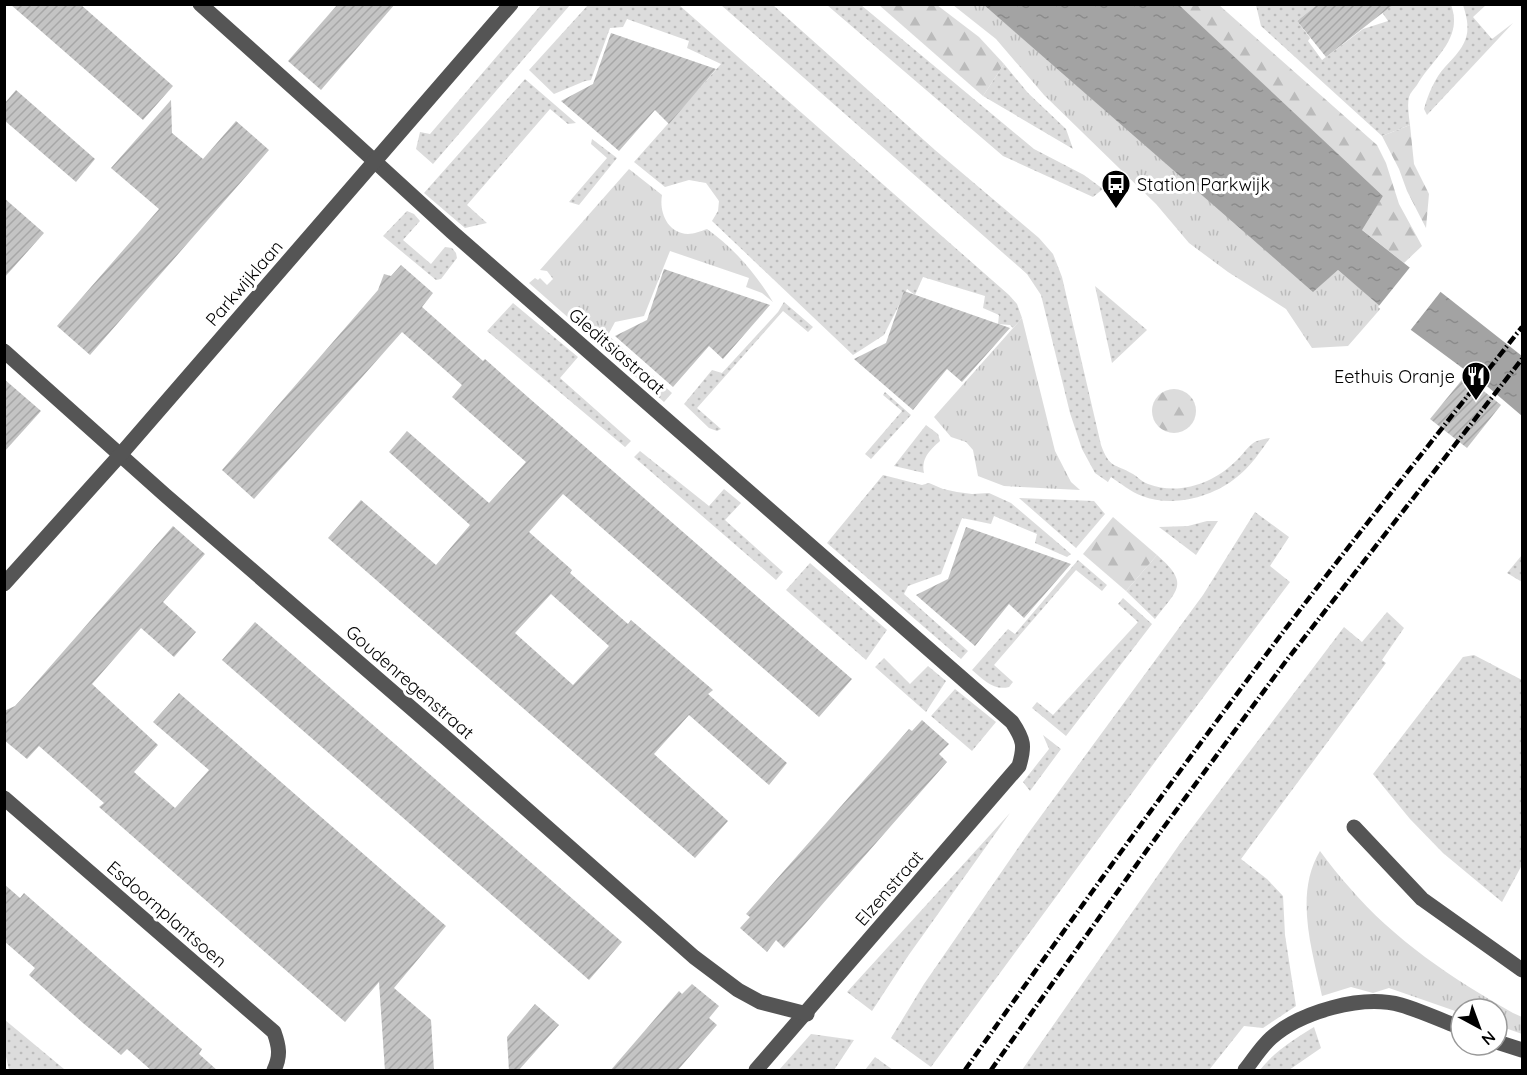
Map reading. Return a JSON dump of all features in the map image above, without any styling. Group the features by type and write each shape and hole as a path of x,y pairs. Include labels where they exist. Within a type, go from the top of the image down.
{"street":[{"name":"Gleditsiastraat","path":"200,4 452,232 1012,722"},
{"name":"Parkwijklaan","path":"4,584 121,454 511,4"},
{"name":"Goudenregenstraat","path":"4,351 165,495 446,738 694,957 738,990 760,1002 807,1014"},
{"name":"Elzenstraat","path":"756,1071 1019,766 1024,750 1021,736 1012,722"},
{"name":"Esdoornplantsoen","path":"4,798 274,1032 279,1048 278,1063 274,1071"},
{"path":"1354,827 1422,899 1522,970"},
{"path":"1245,1071 1269,1040 1298,1019 1317,1011 1376,1002 1399,1004 1449,1023"}],"green space":[{"path":"541,5 570,5 433,164 416,149 420,132 430,134"},
{"path":"588,5 679,5 1009,295 1017,304 1022,318 1013,328 1010,325 998,324 999,315 983,308 985,296 923,277 915,295 907,289 884,335 853,355 712,221 718,211 719,201 706,183 689,180 665,187 634,162 721,64 687,48 689,41 627,19 623,27 610,28 591,80 554,94 529,70"},
{"path":"721,5 773,5 935,150 1039,238 1053,254 1062,277 1101,445 1110,462 1148,484 1172,489 1184,488 1218,475 1254,443 1270,438 1251,464 1237,477 1216,490 1179,501 1142,496 1111,477 1108,482 1095,473 1082,449 1070,413 1041,295 1027,274"},
{"path":"827,5 861,5 1034,149 1084,175 1103,189 1093,197 1003,156"},
{"path":"879,5 937,5 979,37 1004,64 983,96"},
{"path":"953,5 984,5 1313,291 1338,270 1382,307 1348,346 1312,348 1286,309 1228,272 1189,243 1156,204 1044,95 996,39"},
{"path":"1178,5 1219,5 1377,145 1386,163 1399,204 1422,246 1404,263 1361,229 1383,196"},
{"path":"1256,5 1317,5 1297,21 1322,60 1363,29 1388,21 1377,5 1451,5 1454,17 1453,28 1445,48 1423,75 1408,100 1410,125 1382,136 1261,26"},
{"path":"1463,5 1486,5 1473,17 1492,39 1513,23 1427,115 1424,109 1432,86 1466,39 1467,24"},
{"path":"1004,64 1028,93 1066,129 1073,149 983,96"},
{"path":"525,79 576,123 568,124 550,109 467,205 487,223 465,228 424,193"},
{"path":"1410,125 1414,164 1429,194 1426,228 1382,136"},
{"path":"592,139 617,158 579,205 569,202 607,158 591,144"},
{"path":"629,169 662,195 663,215 670,226 681,233 688,234 707,229 744,262 773,302 762,293 746,287 749,278 670,251 644,316 615,322 608,335 672,393 664,402 529,283 535,278 538,280 540,278 547,285 553,279 547,271 540,270"},
{"path":"407,211 414,214 420,221 403,240 431,264 445,247 452,248 456,253 457,258 441,279 436,280 383,236"},
{"path":"1095,286 1147,330 1112,363"},
{"path":"784,302 813,327 808,332 783,311 697,408 721,429 717,431 709,428 684,404 712,370 722,373 778,312"},
{"path":"513,303 578,357 560,378 631,441 625,447 487,331"},
{"path":"1022,318 1055,451 1071,482 1080,490 1004,486 978,476 973,450 966,442 951,437 934,417"},
{"path":"1174,389 1190,395 1196,411 1190,427 1174,433 1158,427 1152,411 1158,395"},
{"path":"885,392 911,415 871,459 865,454 902,411 883,395"},
{"path":"926,425 938,434 940,441 925,459 924,473 894,466"},
{"path":"640,451 709,506 724,489 741,503 725,520 783,572 776,580 634,457"},
{"path":"883,475 922,485 929,483 957,492 989,493 1011,503 1071,554 1067,557 1035,543 1037,534 994,516 991,524 962,518 941,574 908,586 904,594 968,651 961,659 827,543"},
{"path":"1019,498 1094,501 1105,514 1076,548"},
{"path":"1255,512 1289,537 1270,566 1290,582 931,1067 891,1038 924,984 1027,835 1203,595"},
{"path":"1113,517 1157,555 1126,591 1083,554"},
{"path":"1207,521 1218,521 1196,555 1159,527 1188,526"},
{"path":"1157,555 1174,573 1177,587 1155,619 1126,591"},
{"path":"1522,555 1522,582 1507,573"},
{"path":"1078,560 1107,585 1102,591 1076,570 994,665 1013,682 1009,687 994,686 972,670 1008,629 1015,634"},
{"path":"810,563 887,630 866,660 786,590"},
{"path":"1123,598 1152,624 1066,736 1032,708 1037,702 1053,715 1138,622 1118,604"},
{"path":"1387,612 1404,628 1382,660 1386,663 1241,859 1267,879 1283,896 1285,935 1296,1006 1263,1028 1244,1026 1209,1070 1022,1070 1179,845 1344,627 1362,642"},
{"path":"1474,655 1522,680 1522,865 1502,902 1443,853 1410,819 1373,774 1463,657"},
{"path":"884,658 910,684 928,666 946,681 926,712 875,667"},
{"path":"955,689 996,722 972,751 931,716"},
{"path":"1043,735 1061,749 1030,791 1023,782 1049,749"},
{"path":"1010,813 908,956 872,1011 847,992"},
{"path":"1320,851 1385,924 1425,957 1486,997 1449,997 1449,1009 1389,988 1373,993 1351,987 1322,996 1308,922 1308,885 1312,868"},
{"path":"1509,1011 1522,1017 1522,1034 1509,1029"},
{"path":"5,1020 64,1069 9,1070 5,1052"},
{"path":"1314,1027 1321,1048 1289,1070 1260,1070 1278,1051"},
{"path":"811,1034 854,1040 834,1070 779,1070"},
{"path":"875,1057 893,1070 865,1070"}],"water":[{"path":"984,5 1179,5 1383,196 1362,230 1522,356 1522,416 1488,387 1388,313 1338,270 1313,292"}],"pier":[{"path":"1411,266 1442,290 1409,332 1378,307"}],"building":[{"path":"10,4 80,4 173,86 143,120"},
{"path":"338,4 395,4 321,90 288,61"},
{"path":"1318,4 1394,4 1326,57 1297,21"},
{"path":"611,33 716,69 669,124 655,110 619,151 561,101 593,84"},
{"path":"16,90 95,159 76,182 4,120 4,104"},
{"path":"171,100 172,133 203,159 236,121 269,150 90,355 57,326 159,209 111,168"},
{"path":"4,198 44,233 4,278"},
{"path":"401,265 433,293 422,307 483,361 485,359 852,679 819,717 563,494 529,532 572,570 570,573 628,624 631,620 713,690 708,694 787,763 769,785 689,715 654,754 728,821 695,858 328,538 361,500 436,565 470,525 389,452 407,431 489,503 526,462 452,397 462,385 402,332 254,499 222,470 378,290 384,274 391,276","holes":["551,594 609,646 573,685 515,633"]},
{"path":"664,269 770,305 723,359 709,346 673,387 615,336 647,320"},
{"path":"904,291 1010,328 962,382 947,369 913,410 854,359 886,343"},
{"path":"1465,376 1501,405 1467,448 1430,419"},
{"path":"4,379 41,411 4,452"},
{"path":"173,526 205,554 163,602 196,632 174,657 141,628 92,684 158,745 134,772 175,808 209,770 153,722 179,693 446,926 394,988 431,1020 434,1071 385,1071 379,982 345,1022 99,807 104,803 39,746 27,759 4,740 4,711 15,706 27,693"},
{"path":"966,527 1071,564 1024,618 1009,604 975,646 916,595 948,579"},
{"path":"255,622 622,942 589,980 222,660"},
{"path":"922,720 949,744 939,754 947,762 784,948 776,940 767,952 740,928 750,917 746,914 909,729 912,731"},
{"path":"4,884 20,898 24,893 202,1049 199,1054 218,1071 152,1071 127,1049 121,1055 83,1023 29,975 35,968 4,941"},
{"path":"692,984 719,1006 709,1018 717,1025 677,1071 610,1071 679,991 682,994"},
{"path":"535,1004 559,1025 518,1071 509,1071 507,1037"}],"railway":[{"path":"965,1070 1121,852 1280,636 1522,327"},
{"path":"991,1070 1147,850 1286,661 1522,359"}],"place":[{"name":"Station Parkwijk","path":"1116,210"},
{"name":"Eethuis Oranje","path":"1476,402"}]}
